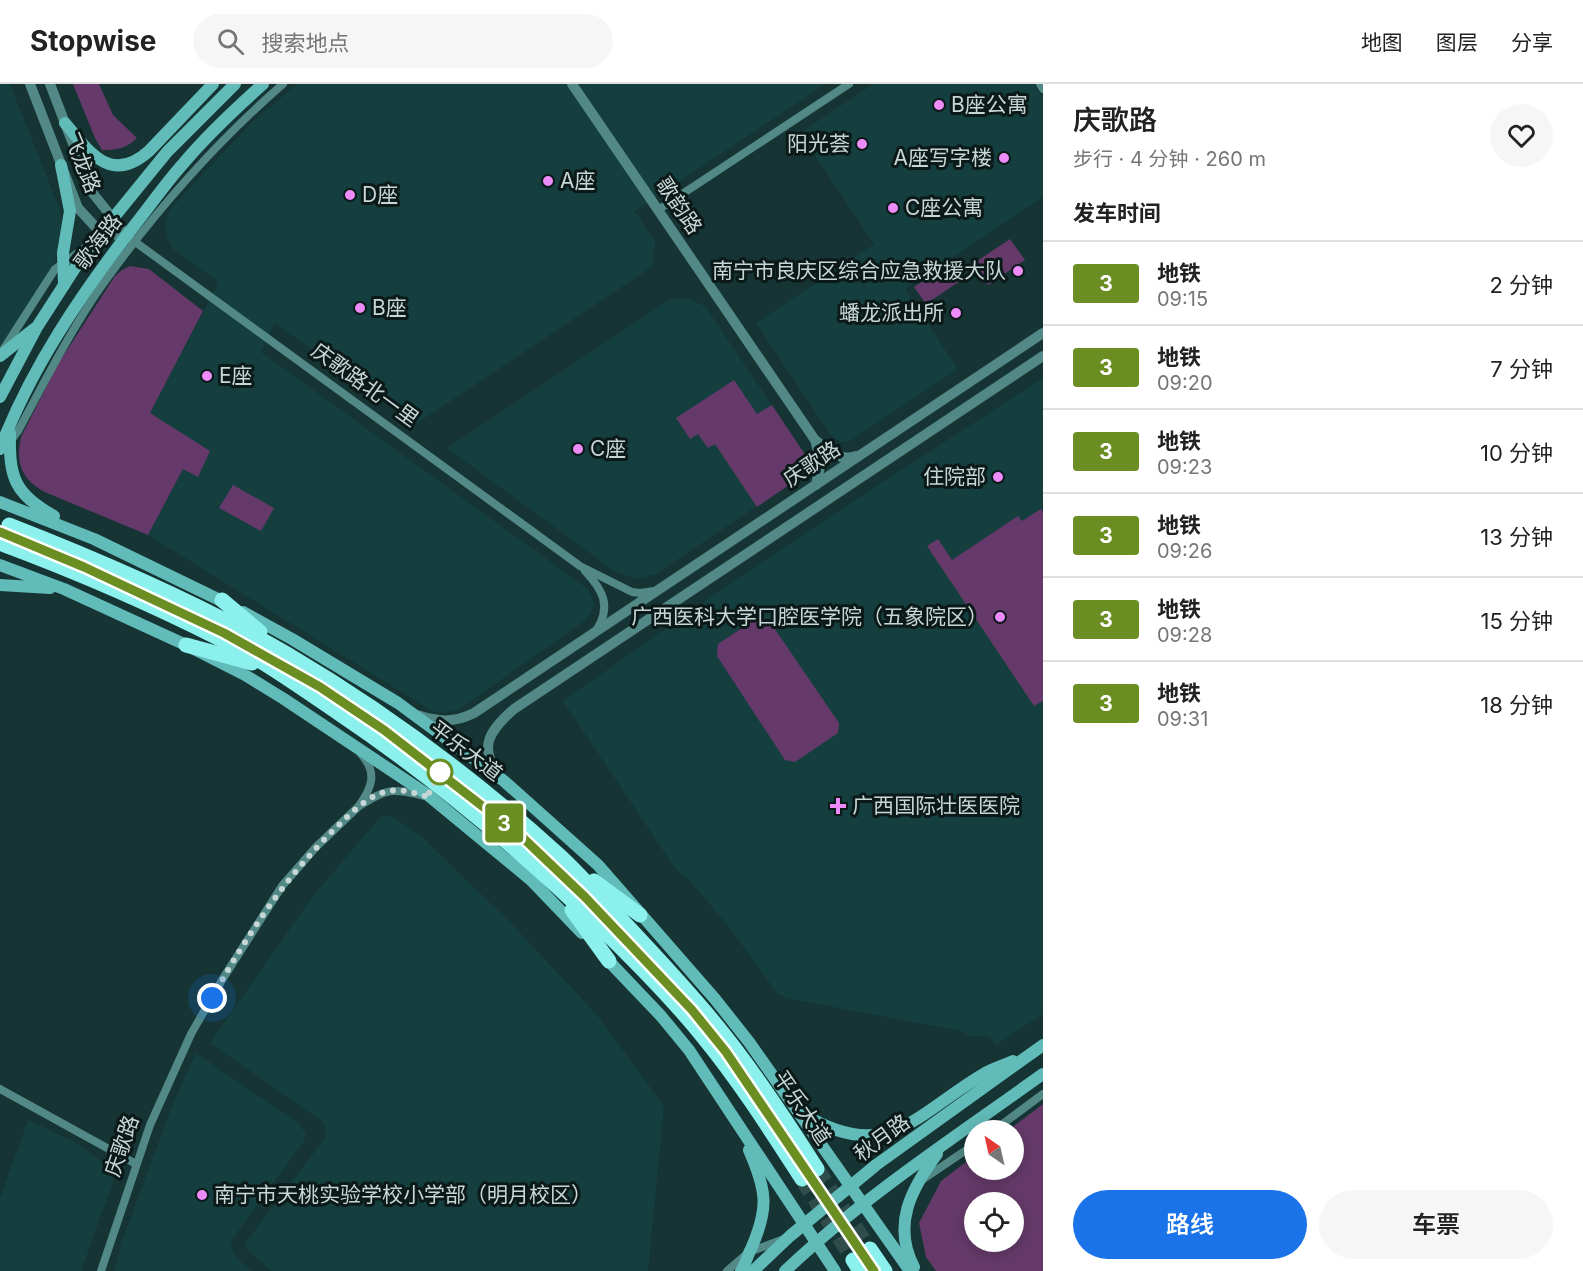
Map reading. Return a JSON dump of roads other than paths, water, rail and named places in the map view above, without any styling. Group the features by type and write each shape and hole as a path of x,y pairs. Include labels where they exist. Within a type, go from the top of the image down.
{"highway":[{"name":"平乐大道","path":"9,525 83,554 232,624 288,655 391,721 480,787 561,856 656,956 718,1026 774,1102 817,1169"},
{"name":"平乐大道","path":"2,544 72,570 223,640 272,668 379,740 465,805 547,876 640,966 703,1037 802,1179"},
{"path":"222,600 288,655"},
{"path":"186,645 272,668"},
{"path":"561,856 640,915"},
{"path":"547,876 609,961"},
{"path":"870,1249 885,1271"}],"main road":[{"path":"65,123 92,156 114,166 130,163 149,151 213,84"},
{"name":"歌海路","path":"0,397 37,327 97,237 167,152 235,84"},
{"name":"歌海路","path":"5,446 10,424 57,338 103,265 131,239 182,164 238,106 263,84"},
{"path":"61,165 70,211 63,253 64,285"},
{"path":"0,356 37,327"},
{"path":"5,446 14,482 24,495 36,506 94,539"},
{"path":"0,502 94,539 222,600 398,703 504,781 598,865 715,999 799,1112 910,1271"},
{"path":"0,565 64,589 245,675 430,797 531,880 661,1016 689,1050 835,1271"},
{"path":"0,585 64,589"},
{"path":"799,1112 822,1126 836,1131 867,1136 884,1134 907,1126 988,1072 1038,1049"},
{"name":"秋月路","path":"753,1271 790,1236 876,1165 1038,1049"},
{"name":"秋月路","path":"784,1271 864,1205 1043,1074"},
{"path":"738,1121 759,1173 764,1210 760,1229 741,1271"},
{"path":"916,1271 908,1254 904,1234 905,1218 917,1184 945,1144"}],"street":[{"name":"飞龙路","path":"30,84 78,208 97,237"},
{"name":"飞龙路","path":"50,84 91,191 131,239"},
{"path":"0,454 18,431 58,357 131,239 213,150 283,84"},
{"name":"歌韵路","path":"572,84 815,440 839,457 850,458 863,453"},
{"path":"658,210 849,84"},
{"path":"1040,84 1043,89"},
{"path":"0,356 55,269 97,237 131,239"},
{"name":"庆歌路北一里","path":"131,239 580,566 632,592 640,593 660,589"},
{"name":"庆歌路","path":"414,715 441,722 452,722 474,713 1042,336"},
{"name":"庆歌路","path":"504,781 493,767 488,749 493,731 499,722 514,709 1043,356"},
{"name":"歌韵路","path":"815,440 821,462 816,485"},
{"name":"庆歌路北一里","path":"580,566 602,592 604,601 602,621 595,632"},
{"path":"503,693 514,709"},
{"path":"355,747 371,767 372,781 367,795 358,807"},
{"path":"358,807 386,792 400,790 430,797"},
{"name":"庆歌路","path":"100,1271 150,1125 191,1034 222,980 282,886 316,847 358,807"},
{"path":"0,1089 136,1164"},
{"path":"1008,1120 1043,1094"},
{"path":"917,1184 964,1152"},
{"path":"727,1271 749,1252 790,1236"}],"tunnel":[{"path":"817,1169 870,1249"},
{"path":"802,1179 853,1260"}],"metro line":[{"name":"3","path":"0,532 84,567 224,633 320,687 384,730 521,836 585,897 692,1010 726,1052 874,1271"}],"place":[{"name":"B座公寓","path":"939,105"},
{"name":"阳光荟","path":"862,144"},
{"name":"A座写字楼","path":"1004,158"},
{"name":"A座","path":"548,181"},
{"name":"D座","path":"350,195"},
{"name":"C座公寓","path":"893,208"},
{"name":"南宁市良庆区综合应急救援大队","path":"1018,271"},
{"name":"B座","path":"360,308"},
{"name":"蟠龙派出所","path":"956,313"},
{"name":"E座","path":"207,376"},
{"name":"C座","path":"578,449"},
{"name":"住院部","path":"998,477"},
{"name":"广西医科大学口腔医学院（五象院区）","path":"1000,617"},
{"name":"广西国际壮医医院","path":"838,806"},
{"name":"南宁市天桃实验学校小学部（明月校区）","path":"202,1195"}]}
